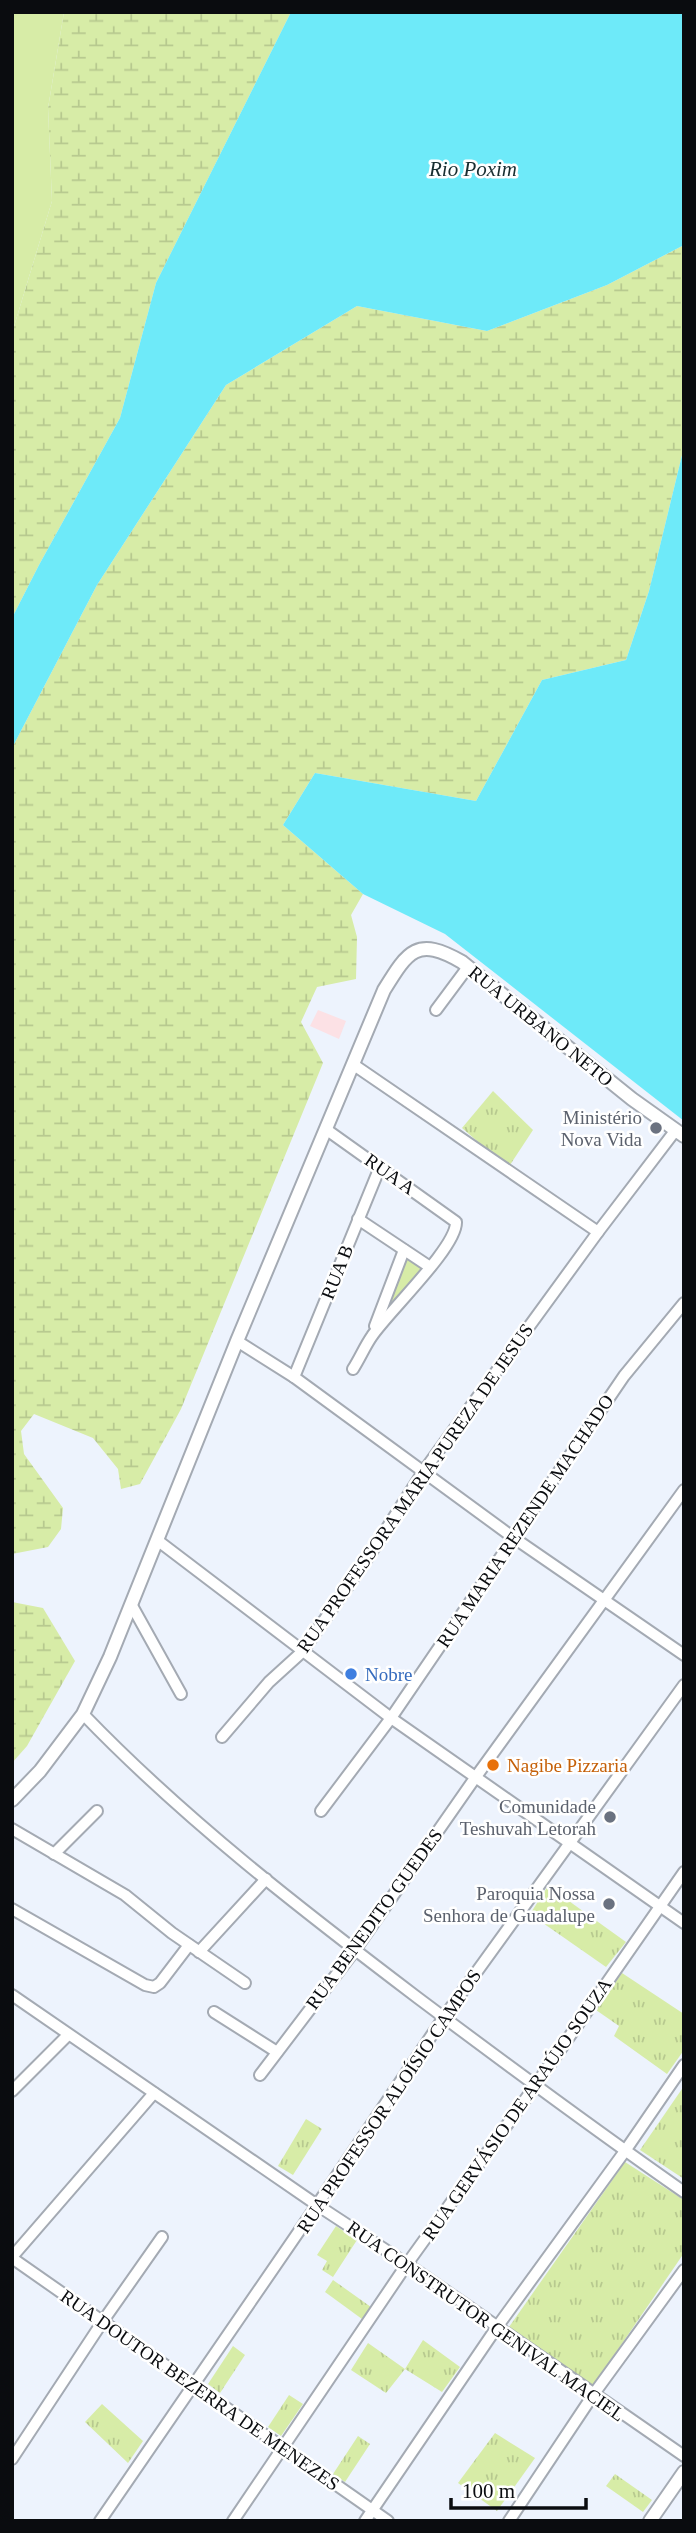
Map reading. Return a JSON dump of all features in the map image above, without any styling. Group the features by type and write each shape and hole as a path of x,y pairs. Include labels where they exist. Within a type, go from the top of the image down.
{"street":[{"name":"RUA URBANO NETO","path":"354,1065 384,990 398,967 412,952 429,948 441,950 468,967 632,1099 680,1133"},
{"path":"436,1010 468,967"},
{"path":"12,1800 40,1771 83,1714 110,1657 237,1341 354,1065 598,1232"},
{"name":"RUA A","path":"327,1129 456,1222 456,1228 430,1267"},
{"name":"RUA PROFESSORA MARIA PUREZA DE JESUS","path":"222,1737 269,1682 302,1652 423,1472 598,1232 680,1133"},
{"name":"RUA B","path":"294,1377 380,1167"},
{"path":"358,1219 430,1267 372,1336"},
{"path":"354,1370 372,1336 404,1250"},
{"name":"RUA MARIA REZENDE MACHADO","path":"321,1811 391,1718 624,1376 684,1303"},
{"path":"237,1341 294,1377 514,1538 684,1655"},
{"name":"RUA BENEDITO GUEDES","path":"260,2075 355,1950 475,1778 684,1490"},
{"path":"157,1540 391,1718 684,1923"},
{"path":"131,1604 181,1694"},
{"name":"RUA PROFESSOR ALOÍSIO CAMPOS","path":"100,2521 444,2017 684,1685"},
{"path":"83,1714 162,1789 266,1880 535,2087 684,2192"},
{"path":"54,1854 97,1811"},
{"path":"12,1829 125,1895 189,1945 245,1983"},
{"name":"RUA GERVÁSIO DE ARAÚJO SOUZA","path":"233,2521 407,2264 535,2087 684,1872"},
{"path":"199,1952 266,1880"},
{"path":"12,1909 137,1982 154,1987 189,1945"},
{"name":"RUA CONSTRUTOR GENIVAL MACIEL","path":"12,1995 684,2456"},
{"path":"214,2012 278,2052"},
{"path":"12,2091 68,2035"},
{"path":"365,2521 497,2327 684,2065"},
{"path":"12,2258 154,2093"},
{"path":"12,2459 162,2237"},
{"name":"RUA DOUTOR BEZERRA DE MENEZES","path":"12,2258 388,2521"},
{"path":"509,2521 593,2395 684,2270"},
{"path":"650,2521 684,2472"}],"shaded area":[{"path":"318,1010 346,1021 339,1039 310,1026"}],"green space":[{"path":"12,12 64,12 48,108 52,201 12,333"},
{"path":"64,12 291,12 156,283 120,418 12,618 12,333 52,201 48,108"},
{"path":"684,245 684,447 649,591 626,660 542,680 476,801 315,773 283,825 363,894 351,915 357,937 356,979 317,987 301,1022 323,1063 181,1409 140,1484 121,1489 118,1469 93,1438 34,1414 21,1431 24,1454 63,1508 61,1529 48,1547 12,1554 12,748 97,585 226,385 357,306 487,331 607,285"},
{"path":"493,1091 533,1130 508,1168 462,1128"},
{"path":"406,1258 423,1269 383,1316"},
{"path":"12,1602 43,1608 75,1661 27,1746 12,1763"},
{"path":"548,1886 626,1942 606,1967 530,1914"},
{"path":"622,1973 684,2014 684,2050 667,2074 614,2036 619,2026 596,2010"},
{"path":"684,2086 684,2179 640,2150"},
{"path":"306,2119 322,2129 293,2175 278,2166"},
{"path":"625,2162 684,2200 684,2253 593,2386 509,2327"},
{"path":"336,2226 357,2240 333,2277 322,2270 327,2261 317,2255"},
{"path":"333,2280 371,2307 362,2319 325,2292"},
{"path":"423,2340 460,2367 442,2392 405,2369"},
{"path":"368,2343 405,2369 386,2393 351,2370"},
{"path":"233,2346 245,2355 220,2393 208,2384"},
{"path":"289,2395 303,2404 281,2436 268,2427"},
{"path":"102,2404 143,2441 128,2463 85,2422"},
{"path":"495,2433 535,2458 497,2511 458,2483"},
{"path":"358,2436 370,2444 345,2482 333,2474"},
{"path":"615,2474 652,2500 643,2512 606,2486"}],"water":[{"name":"Rio Poxim","path":"291,12 684,12 684,245 607,285 487,331 357,306 226,385 97,585 12,748 12,618 120,418 156,283"},
{"path":"684,447 684,1121 445,934 363,894 283,825 315,773 476,801 542,680 626,660 649,591"}],"place":[{"name":"Ministério Nova Vida","path":"656,1128"},
{"name":"Nobre","path":"351,1674"},
{"name":"Nagibe Pizzaria","path":"493,1765"},
{"name":"Comunidade Teshuvah Letorah","path":"610,1817"},
{"name":"Paroquia Nossa Senhora de Guadalupe","path":"609,1904"}]}
